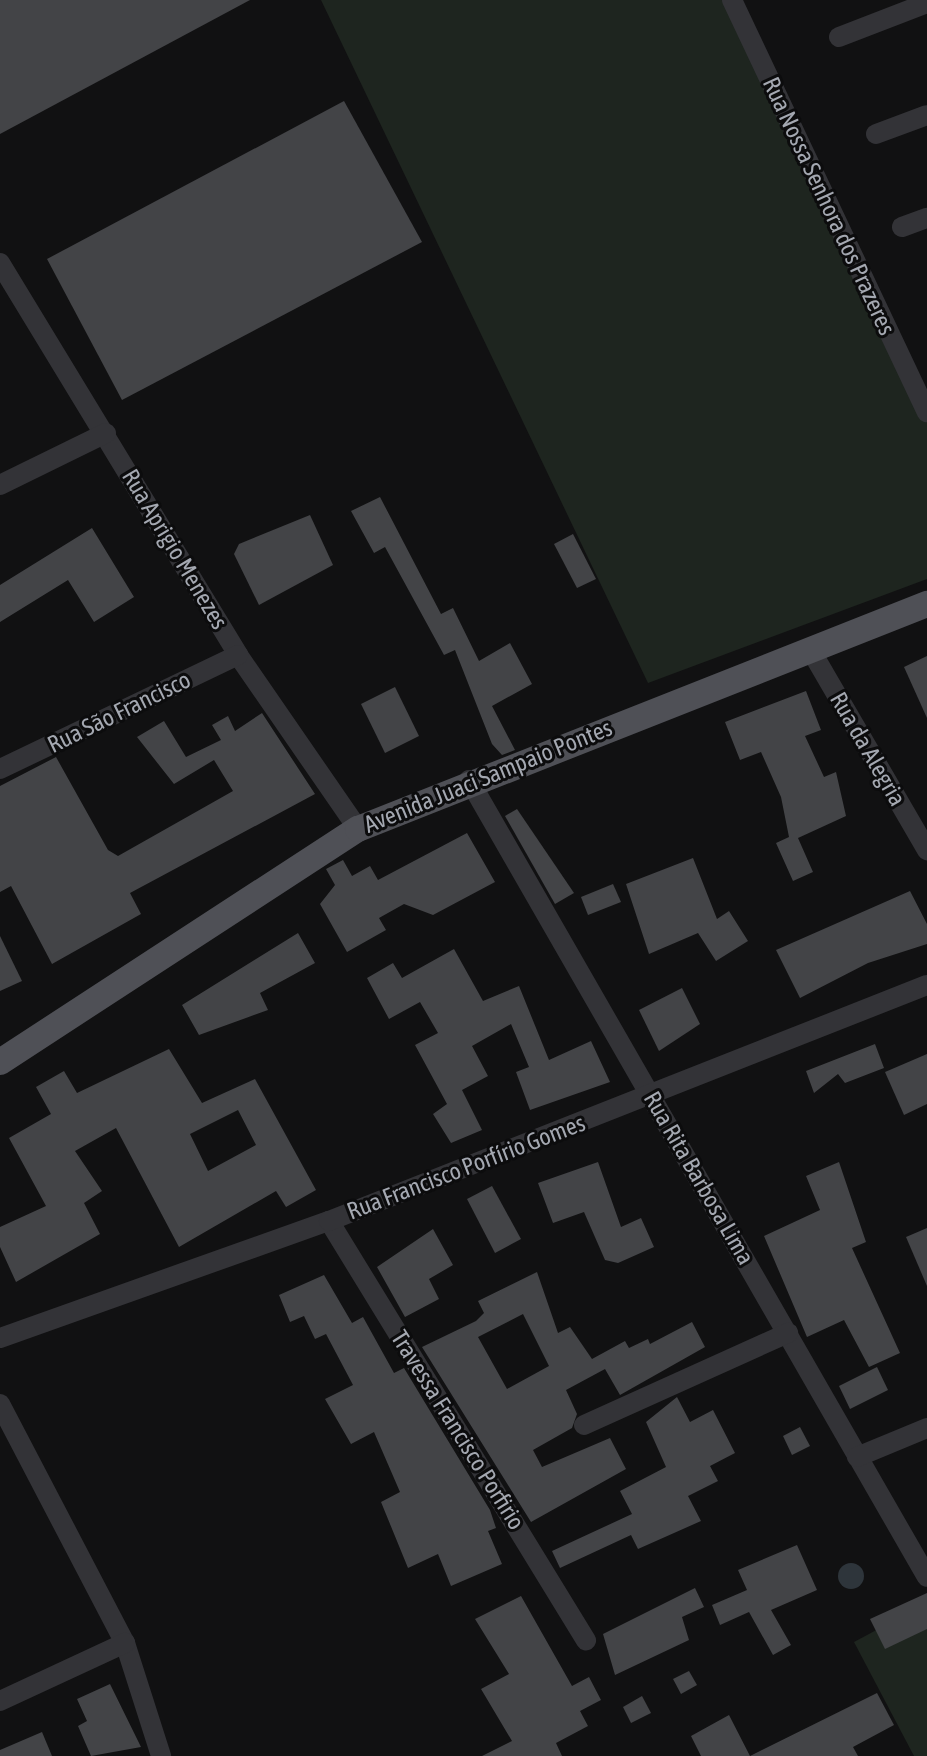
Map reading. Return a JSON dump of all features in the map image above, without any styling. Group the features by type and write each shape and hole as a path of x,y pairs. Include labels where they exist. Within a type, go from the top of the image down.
{"main road":[{"name":"Avenida Juaci Sampaio Pontes","path":"0,1062 358,829 469,780 927,604"}],"street":[{"name":"Rua Nossa Senhora dos Prazeres","path":"732,0 927,412"},
{"path":"839,37 927,3"},
{"path":"876,134 927,115"},
{"path":"902,227 927,218"},
{"name":"Rua Aprigio Menezes","path":"0,263 238,655 358,829"},
{"path":"0,485 106,433"},
{"name":"Rua da Alegria","path":"810,649 927,850"},
{"name":"Rua São Francisco","path":"0,769 238,655"},
{"name":"Rua Rita Barbosa Lima","path":"469,780 927,1577"},
{"name":"Rua Francisco Porfírio Gomes","path":"0,1338 329,1221 927,985"},
{"name":"Travessa Francisco Porfirio","path":"329,1221 586,1641"},
{"path":"584,1425 788,1333"},
{"path":"0,1404 125,1643 161,1756"},
{"path":"857,1457 927,1428"},
{"path":"0,1701 125,1643"}],"shaded area":[{"path":"321,0 730,0 927,421 927,579 648,683"},
{"path":"851,1563 860,1567 864,1576 860,1585 851,1589 842,1585 838,1576 842,1567"},
{"path":"927,1603 927,1756 914,1756 854,1642"}],"building":[{"path":"0,0 250,0 0,134"},
{"path":"344,101 422,242 122,400 47,259"},
{"path":"380,497 441,614 453,608 479,661 510,643 532,684 492,706 515,750 502,755 492,744 455,650 444,655 385,547 374,553 351,511"},
{"path":"310,515 333,565 259,605 234,554 239,544"},
{"path":"92,528 134,597 94,622 68,580 0,622 0,585"},
{"path":"573,534 596,579 577,588 554,544"},
{"path":"927,656 927,718 904,667"},
{"path":"395,687 419,736 385,753 361,704"},
{"path":"806,691 821,730 805,736 824,777 836,772 846,816 798,838 813,872 793,881 776,843 789,837 781,797 761,752 740,760 725,722"},
{"path":"262,713 315,794 130,893 141,914 52,964 11,886 0,892 0,786 56,757 108,850 118,856 233,791 214,760 174,784 137,737 164,721 186,757 221,740 212,725 228,716 235,731"},
{"path":"517,809 574,893 555,904 505,816"},
{"path":"467,833 495,882 433,915 404,904 379,918 386,930 347,952 320,904 335,885 326,869 343,860 352,876 370,866 378,880"},
{"path":"693,858 717,919 729,911 748,941 716,961 698,933 649,954 626,884"},
{"path":"613,884 621,902 588,915 581,897"},
{"path":"910,891 927,924 927,944 868,963 800,998 776,950"},
{"path":"298,933 315,963 260,993 268,1010 199,1035 182,1005"},
{"path":"0,936 22,981 0,991"},
{"path":"454,949 483,1001 519,986 549,1060 591,1041 610,1082 530,1110 516,1072 529,1067 511,1024 472,1046 488,1076 462,1090 482,1130 451,1143 433,1114 447,1104 415,1045 438,1033 420,1002 389,1019 367,978 393,963 402,978"},
{"path":"682,988 700,1024 659,1051 639,1010"},
{"path":"875,1044 884,1068 845,1083 838,1074 814,1093 806,1071"},
{"path":"169,1049 202,1103 255,1079 316,1190 286,1207 276,1191 179,1247 116,1128 75,1151 102,1191 84,1203 100,1234 16,1282 0,1247 0,1227 46,1206 9,1138 51,1114 36,1087 64,1071 77,1093","holes":["238,1110 256,1145 208,1171 190,1134"]},
{"path":"927,1054 927,1104 904,1115 885,1072"},
{"path":"598,1162 621,1227 641,1218 654,1247 618,1263 605,1260 584,1212 553,1223 538,1183"},
{"path":"839,1162 866,1242 852,1248 900,1353 869,1367 844,1320 807,1337 764,1236 820,1210 806,1176"},
{"path":"492,1186 521,1239 495,1253 467,1199"},
{"path":"927,1228 927,1286 906,1237"},
{"path":"433,1229 453,1265 429,1279 439,1299 405,1317 377,1267"},
{"path":"537,1272 558,1333 570,1327 592,1359 625,1341 629,1348 648,1339 650,1344 692,1322 705,1347 620,1395 605,1369 566,1390 577,1414 572,1428 533,1450 542,1467 610,1438 626,1469 531,1522 422,1347 476,1321 484,1313 478,1301","holes":["523,1314 549,1366 507,1389 478,1337"]},
{"path":"324,1275 352,1323 363,1317 394,1373 404,1368 490,1510 496,1528 488,1531 502,1564 451,1586 438,1554 408,1568 381,1502 400,1492 374,1432 351,1444 325,1399 353,1385 326,1334 315,1339 304,1316 290,1322 279,1295"},
{"path":"877,1367 888,1390 850,1409 839,1386"},
{"path":"677,1397 690,1422 713,1410 735,1453 710,1466 718,1481 688,1496 701,1521 638,1549 631,1535 560,1568 552,1551 632,1514 620,1491 666,1467 646,1422"},
{"path":"800,1427 810,1446 792,1455 783,1436"},
{"path":"797,1545 817,1590 771,1610 791,1645 773,1655 749,1612 720,1625 712,1605 747,1590 738,1570"},
{"path":"695,1588 704,1607 682,1617 689,1640 615,1675 603,1634"},
{"path":"927,1593 927,1629 885,1649 870,1619"},
{"path":"521,1596 572,1686 589,1677 601,1700 580,1711 588,1726 556,1743 562,1756 482,1756 512,1741 481,1689 509,1674 475,1619"},
{"path":"689,1671 697,1685 681,1694 673,1679"},
{"path":"110,1684 141,1747 91,1756 78,1726 87,1721 77,1699"},
{"path":"877,1693 894,1725 853,1747 858,1756 750,1756"},
{"path":"642,1696 651,1713 631,1723 623,1707"},
{"path":"729,1715 750,1756 701,1756 691,1736"},
{"path":"42,1732 52,1756 0,1756 0,1750"}]}
